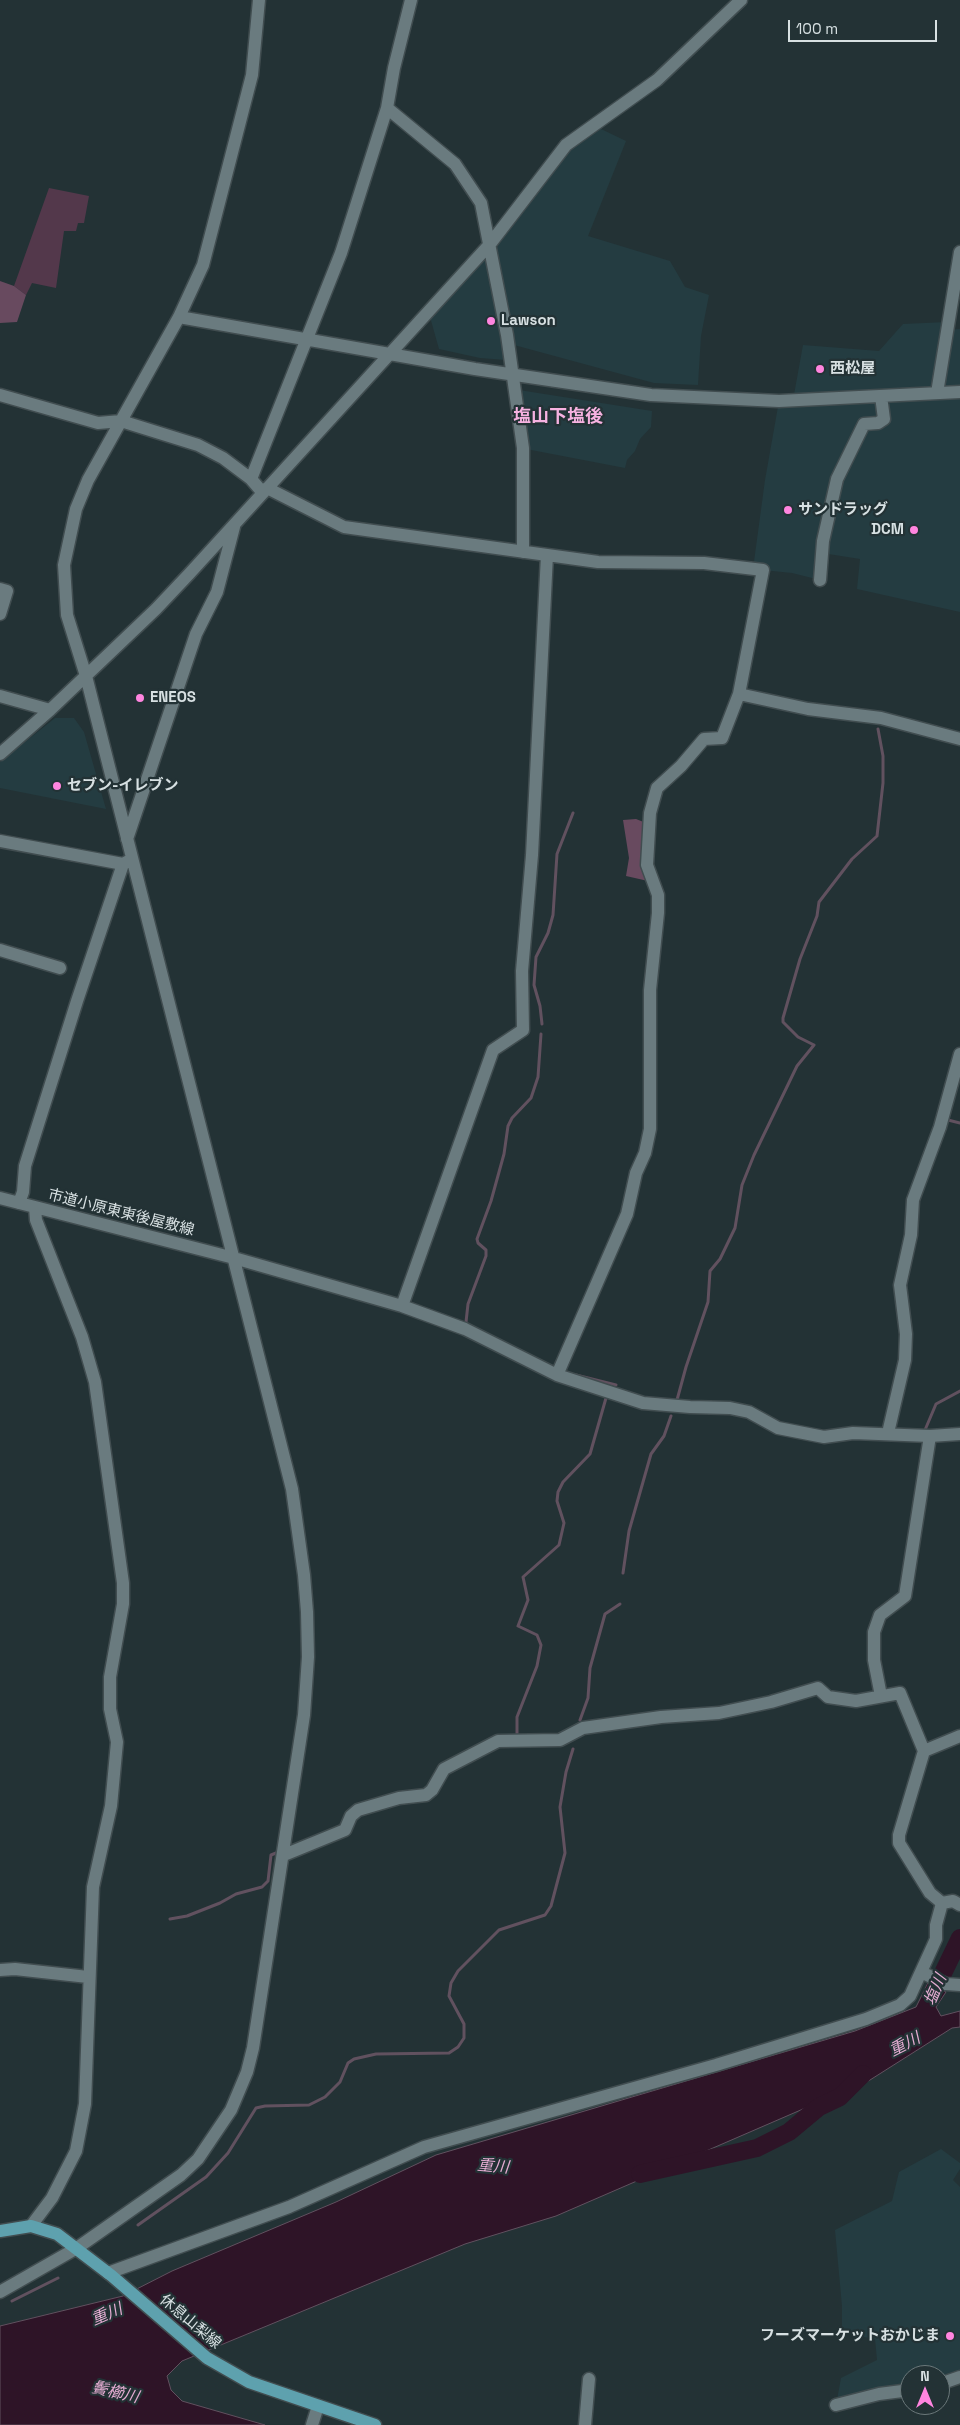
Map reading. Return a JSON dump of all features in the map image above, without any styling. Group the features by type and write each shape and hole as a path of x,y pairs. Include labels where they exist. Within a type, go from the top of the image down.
{"main road":[{"name":"休息山梨線","path":"0,2231 32,2226 57,2234 78,2248 204,2357 249,2382 375,2425"}],"street":[{"path":"0,2292 78,2248 181,2175 198,2158 231,2110 248,2072 253,2048 284,1855 306,1696 308,1657 304,1575 292,1489 234,1258 128,861 127,839 86,676 67,615 64,565 76,510 88,480 179,317 203,265 252,75 259,0"},
{"path":"251,479 308,341 341,253 387,108 394,68 411,0"},
{"path":"0,754 50,710 156,609 490,244 566,146 658,80 741,0"},
{"path":"387,108 455,164 481,203 490,244 523,448 523,552"},
{"path":"937,393 960,252"},
{"path":"179,317 308,341 390,353 586,387 688,398 780,401 960,392"},
{"path":"0,395 98,423 121,421 198,445 223,458 265,491 344,527 598,562 704,563 763,570 738,694 722,738 704,739 681,766 657,788 650,813 648,864 658,895 658,913 650,990 650,1130 645,1153 636,1172 627,1214 559,1371"},
{"path":"820,580 823,542 837,478 864,424 878,423 884,418 881,396"},
{"path":"127,839 196,634 217,592 234,524"},
{"path":"402,1306 493,1050 523,1030 522,971 532,855 547,555"},
{"path":"0,589 7,591 0,614"},
{"path":"738,694 808,709 881,718 960,739"},
{"path":"0,696 50,710"},
{"path":"0,842 128,861"},
{"path":"19,1203 23,1192 27,1157 128,861"},
{"path":"0,950 60,968"},
{"path":"888,1433 905,1360 906,1334 900,1285 911,1235 913,1200 940,1128 960,1054"},
{"name":"市道小原東東後屋敷線","path":"0,1198 234,1258 402,1306 465,1329 559,1371 643,1403 730,1408 749,1412 778,1428 824,1437 853,1432 930,1436 960,1434"},
{"path":"32,2226 52,2198 76,2151 85,2104 88,1977 93,1887 111,1806 117,1742 110,1709 110,1677 123,1604 123,1583 95,1382 82,1337 36,1220 35,1208"},
{"path":"881,1696 874,1660 874,1632 880,1615 905,1596 930,1436"},
{"path":"110,2275 289,2207 424,2147 679,2075 866,2018 900,2005 910,1996 936,1939 936,1925 952,1903 930,1893 899,1843 899,1835 924,1751 900,1694 856,1701 828,1698 818,1688 771,1702 719,1713 660,1717 583,1728 560,1740 498,1741 444,1769 432,1790 426,1794 399,1798 358,1810 351,1816 345,1830 284,1855"},
{"path":"924,1751 960,1736"},
{"path":"0,1970 15,1969 88,1977"},
{"path":"921,1972 946,1984 960,1986"},
{"path":"585,2425 589,2379"},
{"path":"836,2405 879,2394 900,2391"},
{"path":"312,2425 318,2406"}],"shaded area":[{"path":"601,129 626,141 588,236 670,261 685,287 709,295 701,336 698,385 654,383 514,345 496,248 570,150"},
{"path":"49,188 89,196 84,223 78,223 76,231 64,231 56,288 32,283 26,295 14,286"},
{"path":"486,257 506,360 480,358 439,349 430,317"},
{"path":"0,281 14,286 26,295 17,322 0,323"},
{"path":"947,322 946,330 960,329 960,612 857,589 860,559 822,553 820,580 792,573 753,569 765,480 779,401 793,400 803,345 879,351 903,324"},
{"path":"519,390 652,411 651,427 640,439 635,451 627,460 625,468 526,449"},
{"path":"55,718 74,718 84,732 106,809 0,788 0,762"},
{"path":"636,819 646,823 648,881 626,876 629,858 623,820"},
{"path":"941,2149 960,2163 960,2169 953,2180 960,2187 960,2377 950,2380 950,2365 900,2365 900,2392 836,2405 841,2378 877,2360 875,2339 842,2333 842,2306 835,2230 892,2201 899,2172"}],"water":[{"name":"鬢櫛川","path":"928,1983 946,1992 936,2007 941,2016 960,2011 960,2027 952,2028 870,2080 556,2216 465,2244 182,2361 167,2376 171,2390 182,2401 265,2425 0,2425 0,2326 123,2296 172,2271 336,2202 436,2155 855,2031 916,2007"}],"waterway":[{"path":"677,1400 708,1302 710,1271 720,1259 735,1228 742,1185 754,1155 797,1066 814,1045 798,1037 783,1022 783,1018 800,959 817,916 819,902 852,859 877,836 883,783 883,756 878,729"},
{"path":"542,1024 540,1006 534,985 536,957 548,933 553,915 557,854 573,813"},
{"path":"468,1326 466,1322 468,1304 486,1256 486,1250 478,1243 477,1239 491,1201 504,1154 508,1126 512,1118 531,1098 538,1077 541,1034"},
{"path":"948,1120 960,1123"},
{"path":"576,1375 616,1385"},
{"path":"925,1430 936,1404 960,1391"},
{"path":"515,1737 517,1737 517,1717 537,1666 541,1645 537,1635 518,1626 528,1600 523,1577 559,1545 564,1523 557,1501 558,1492 563,1482 590,1454 606,1398"},
{"path":"623,1573 629,1531 651,1454 664,1436 671,1416"},
{"path":"580,1720 588,1698 590,1668 605,1614 620,1604"},
{"path":"138,2225 206,2177 228,2153 256,2108 309,2105 325,2097 340,2082 348,2063 354,2059 376,2054 449,2053 458,2047 464,2038 464,2024 449,1996 451,1983 458,1971 499,1930 545,1915 551,1906 565,1853 560,1807 566,1772 573,1749"},
{"path":"170,1919 187,1916 220,1903 236,1894 262,1887 268,1881 271,1855 276,1853"},
{"name":"塩川","path":"932,1996 960,1938"},
{"name":"重川","path":"640,2174 757,2148 789,2132 819,2107 840,2097 863,2074"},
{"path":"12,2301 58,2278"}],"place":[{"name":"Lawson","path":"491,321"},
{"name":"西松屋","path":"820,369"},
{"name":"サンドラッグ","path":"788,510"},
{"name":"DCM","path":"914,530"},
{"name":"ENEOS","path":"140,698"},
{"name":"セブン-イレブン","path":"57,786"},
{"name":"フーズマーケットおかじま","path":"950,2336"}],"district":[{"name":"塩山下塩後","path":"558,417"}]}
